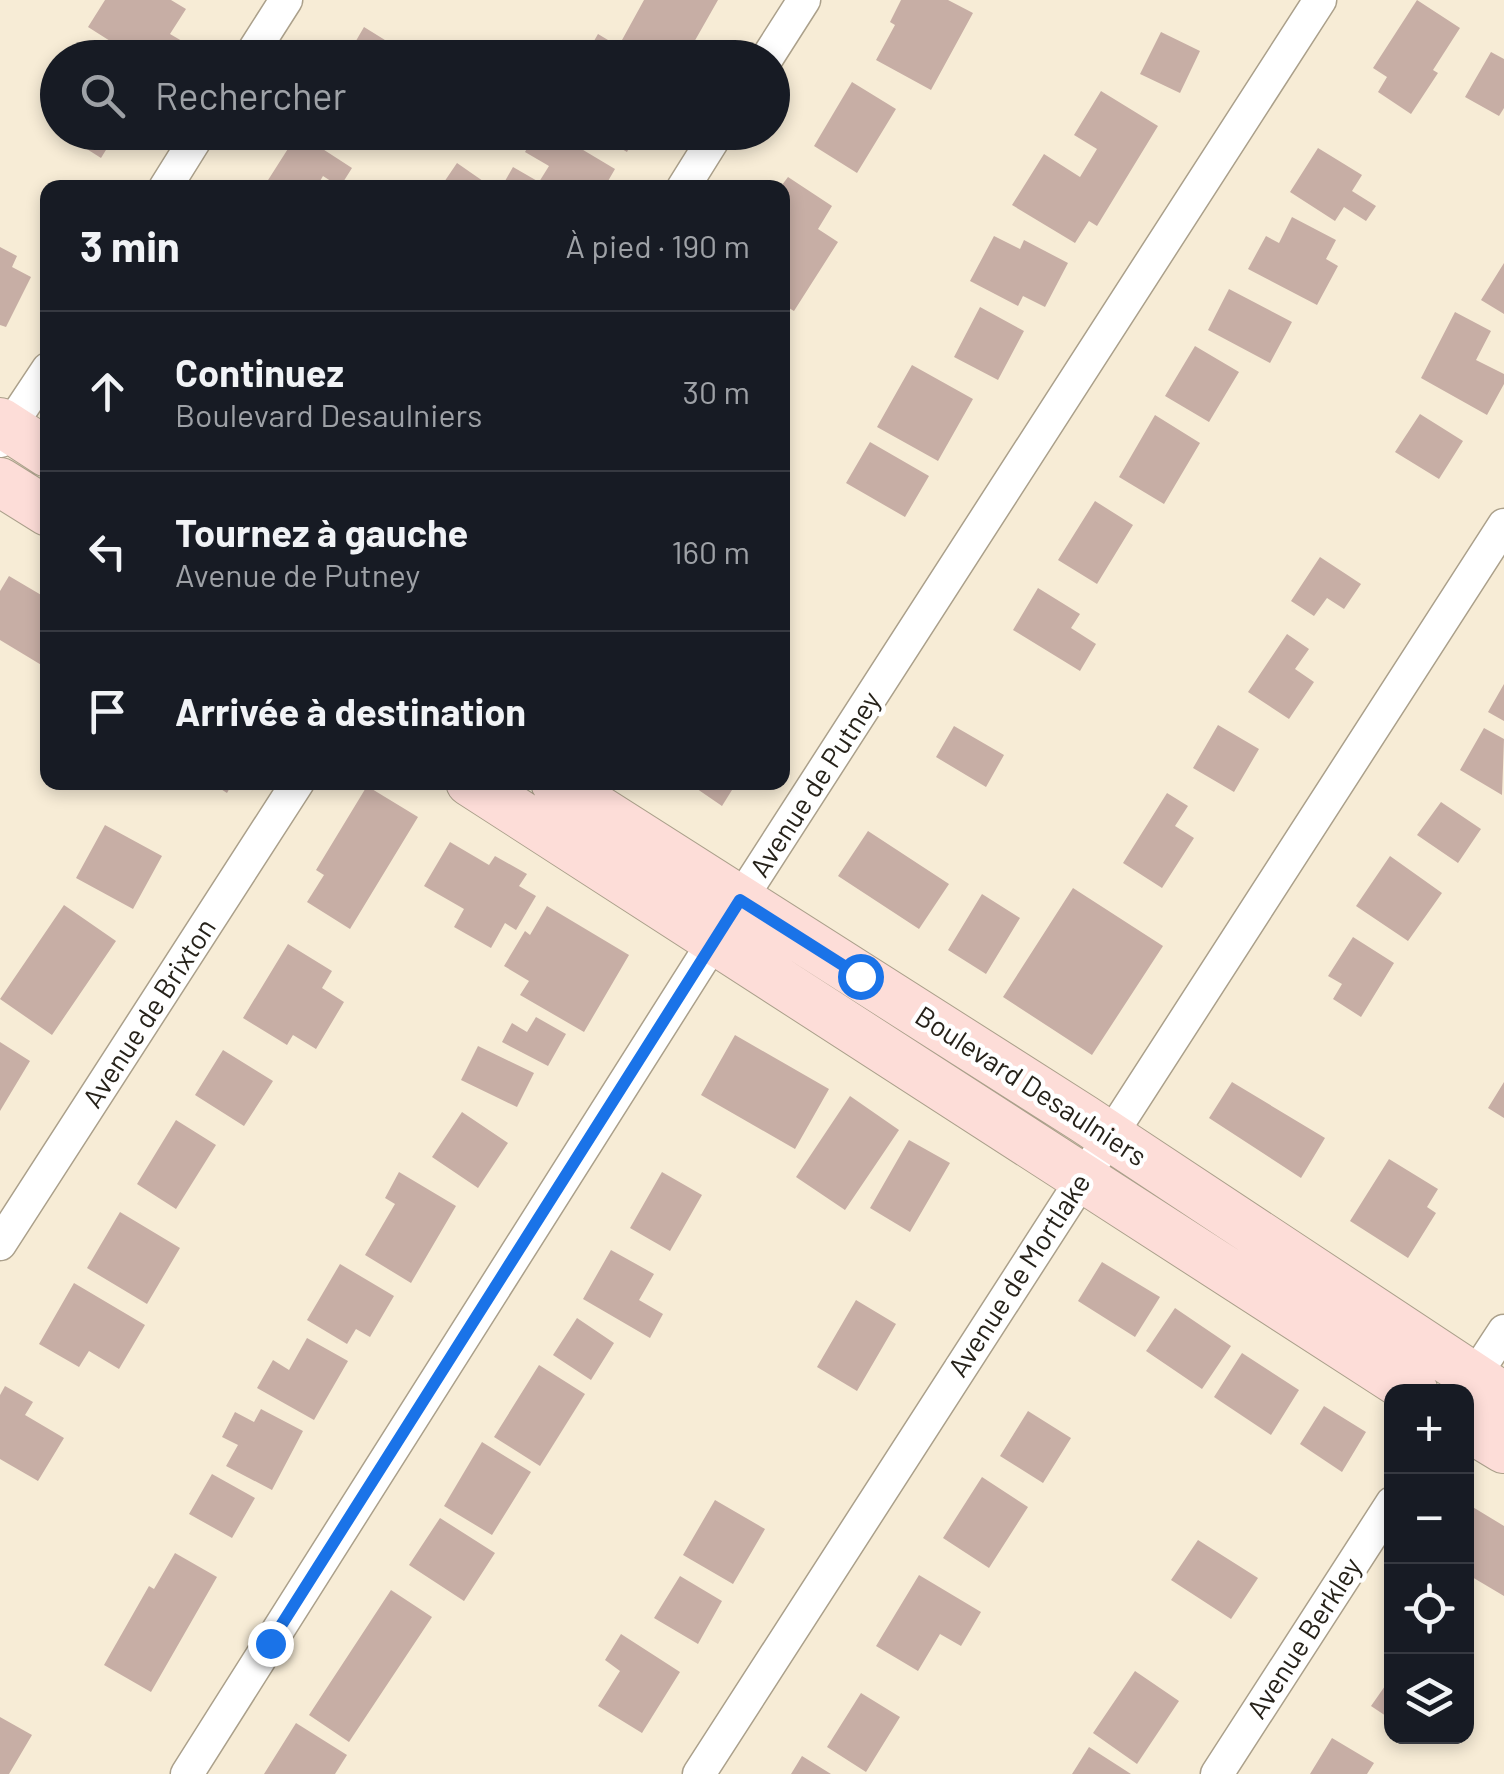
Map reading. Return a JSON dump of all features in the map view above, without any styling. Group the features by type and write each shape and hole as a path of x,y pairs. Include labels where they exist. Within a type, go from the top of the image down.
{"street":[{"path":"260,40 286,0"},
{"path":"778,40 804,0"},
{"name":"Avenue de Putney","path":"187,1774 728,920 1320,0"},
{"path":"169,180 188,150"},
{"path":"688,180 707,150"},
{"path":"40,380 3,430 40,449"},
{"path":"0,482 40,507"},
{"name":"Avenue de Mortlake","path":"698,1774 1504,525"},
{"name":"Avenue de Brixton","path":"0,1244 293,790"},
{"name":"Boulevard Desaulniers","path":"485,790 728,920 1109,1136 1480,1388"},
{"name":"Boulevard Desaulniers","path":"565,790 728,920 1082,1176 1402,1384"},
{"path":"1480,1388 1504,1331"},
{"path":"1474,1431 1504,1450"},
{"name":"Avenue Berkley","path":"1217,1774 1384,1515"}],"building":[{"path":"105,0 171,0 186,9 170,34 180,40 109,40 88,27"},
{"path":"644,0 718,0 695,40 622,40"},
{"path":"901,0 948,0 973,13 931,90 876,60 895,25 890,22"},
{"path":"1417,0 1460,28 1433,70 1438,73 1411,114 1378,92 1387,77 1373,68"},
{"path":"364,27 385,40 356,40"},
{"path":"1161,32 1200,51 1180,93 1140,74"},
{"path":"1491,52 1504,59 1504,108 1499,116 1465,97"},
{"path":"852,82 896,109 857,173 814,146"},
{"path":"1101,91 1158,126 1097,226 1089,221 1075,243 1012,205 1044,154 1080,177 1097,149 1074,135"},
{"path":"1318,148 1362,175 1352,191 1376,206 1366,221 1344,207 1335,221 1290,192"},
{"path":"88,150 106,150 101,158"},
{"path":"287,150 324,150 352,168 344,180 323,176 321,180 268,180"},
{"path":"583,150 615,169 609,180 540,180 549,166 525,152"},
{"path":"457,163 481,180 445,180"},
{"path":"513,167 536,180 506,180"},
{"path":"788,177 832,206 818,229 838,242 794,311 790,309 790,180 786,180"},
{"path":"1292,217 1336,240 1326,259 1338,266 1317,305 1248,269 1266,236 1279,243"},
{"path":"994,236 1020,249 1024,240 1068,263 1045,307 1023,296 1018,306 970,281"},
{"path":"0,247 17,256 12,267 31,277 6,327 0,325"},
{"path":"1504,263 1504,314 1481,300"},
{"path":"1229,289 1292,322 1270,363 1208,330"},
{"path":"980,307 1024,331 998,380 954,357"},
{"path":"1455,312 1491,331 1476,360 1504,374 1504,384 1487,415 1421,378"},
{"path":"1195,346 1239,372 1209,422 1165,396"},
{"path":"912,365 973,399 938,461 877,427"},
{"path":"1420,414 1463,441 1439,479 1395,452"},
{"path":"1155,415 1200,443 1164,504 1119,477"},
{"path":"870,442 929,476 905,517 846,483"},
{"path":"1095,501 1133,525 1097,584 1058,560"},
{"path":"1320,557 1361,584 1344,609 1327,598 1314,616 1291,601"},
{"path":"9,576 40,594 40,664 0,640 0,591"},
{"path":"1038,588 1080,614 1071,628 1096,644 1080,671 1013,630"},
{"path":"1287,634 1309,649 1295,669 1314,682 1289,719 1248,692"},
{"path":"1504,684 1504,721 1488,712"},
{"path":"1218,725 1259,749 1234,792 1193,768"},
{"path":"954,726 1004,755 986,787 936,757"},
{"path":"1484,728 1504,739 1502,795 1460,770"},
{"path":"365,790 374,790 418,817 350,929 307,902 324,875 316,870"},
{"path":"699,790 732,790 722,806"},
{"path":"1167,793 1188,806 1175,826 1194,838 1162,888 1123,863"},
{"path":"1441,802 1481,829 1458,863 1417,835"},
{"path":"105,825 162,856 133,909 76,878"},
{"path":"868,831 949,884 919,929 838,876"},
{"path":"450,842 489,865 495,856 527,874 519,886 536,896 516,930 505,923 491,948 454,927 464,909 424,886"},
{"path":"1390,856 1442,893 1408,941 1356,906"},
{"path":"1073,888 1163,946 1092,1055 1003,997"},
{"path":"982,894 1020,918 986,974 948,950"},
{"path":"64,905 116,941 52,1035 0,999"},
{"path":"547,906 629,955 584,1032 520,995 529,981 504,966 525,931 530,935"},
{"path":"1353,937 1394,963 1361,1017 1333,999 1342,984 1328,976"},
{"path":"288,944 332,971 322,988 344,1002 316,1049 293,1035 287,1045 243,1018"},
{"path":"536,1017 566,1034 548,1066 502,1042 512,1023 527,1032"},
{"path":"735,1035 829,1089 795,1149 701,1095"},
{"path":"0,1042 30,1061 0,1111"},
{"path":"478,1046 534,1073 517,1107 461,1080"},
{"path":"223,1050 273,1081 244,1126 195,1095"},
{"path":"1232,1082 1325,1138 1301,1178 1209,1118"},
{"path":"1504,1082 1504,1118 1488,1108"},
{"path":"850,1096 899,1130 845,1210 796,1177"},
{"path":"462,1112 508,1143 478,1188 432,1157"},
{"path":"176,1120 216,1145 176,1209 137,1184"},
{"path":"909,1140 950,1163 910,1232 870,1208"},
{"path":"1389,1159 1438,1189 1427,1207 1436,1213 1408,1258 1350,1221"},
{"path":"399,1172 456,1206 411,1283 365,1255 395,1204 385,1198"},
{"path":"662,1172 702,1195 670,1251 630,1228"},
{"path":"120,1212 180,1248 147,1304 87,1268"},
{"path":"611,1250 654,1274 639,1300 663,1314 650,1338 583,1299"},
{"path":"1102,1262 1160,1297 1135,1337 1078,1301"},
{"path":"340,1264 394,1296 370,1337 356,1329 347,1344 307,1320"},
{"path":"74,1283 145,1325 119,1369 89,1351 79,1367 39,1344"},
{"path":"856,1300 896,1324 857,1391 817,1367"},
{"path":"1175,1308 1231,1346 1202,1389 1146,1351"},
{"path":"577,1318 614,1343 591,1380 553,1355"},
{"path":"307,1338 348,1361 314,1420 257,1388 273,1360 289,1370"},
{"path":"1242,1353 1299,1390 1271,1435 1214,1397"},
{"path":"539,1365 585,1394 540,1466 494,1437"},
{"path":"5,1386 33,1402 25,1415 64,1438 38,1481 0,1459 0,1395"},
{"path":"1324,1406 1366,1432 1342,1472 1300,1444"},
{"path":"261,1409 303,1431 272,1490 226,1466 238,1445 222,1437 235,1412 254,1422"},
{"path":"1028,1411 1071,1438 1043,1483 1000,1456"},
{"path":"482,1442 531,1472 492,1535 444,1506"},
{"path":"212,1474 255,1498 232,1538 189,1514"},
{"path":"982,1477 1028,1507 989,1568 943,1538"},
{"path":"715,1500 765,1529 733,1584 683,1555"},
{"path":"1474,1508 1504,1526 1504,1596 1474,1578"},
{"path":"440,1518 495,1553 464,1601 409,1565"},
{"path":"1198,1540 1258,1578 1231,1619 1171,1580"},
{"path":"175,1553 217,1577 151,1692 104,1665 149,1586 154,1589"},
{"path":"919,1575 981,1612 961,1646 940,1634 918,1671 876,1646"},
{"path":"680,1576 722,1601 698,1644 654,1618"},
{"path":"391,1590 432,1617 349,1742 309,1715"},
{"path":"621,1634 680,1672 642,1733 598,1706 620,1671 605,1660"},
{"path":"1135,1671 1179,1701 1137,1764 1093,1733"},
{"path":"1384,1687 1384,1715 1371,1706"},
{"path":"861,1693 900,1717 866,1772 827,1747"},
{"path":"0,1717 32,1735 9,1774 0,1774"},
{"path":"296,1723 347,1755 335,1774 264,1774"},
{"path":"1332,1738 1374,1763 1367,1774 1310,1774"},
{"path":"1089,1747 1131,1774 1072,1774"},
{"path":"802,1756 831,1774 791,1774"}],"route":[{"path":"270,1643 740,900 860,976"}]}
